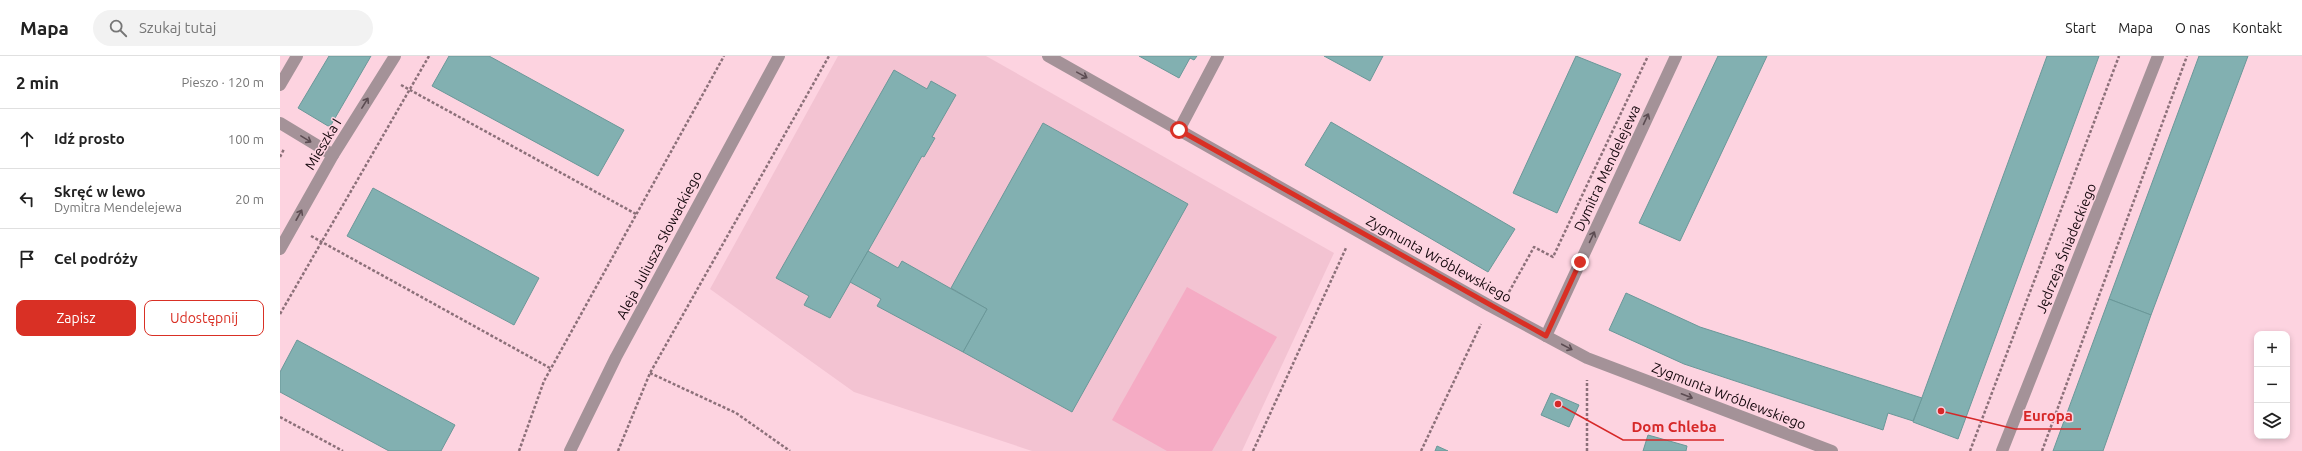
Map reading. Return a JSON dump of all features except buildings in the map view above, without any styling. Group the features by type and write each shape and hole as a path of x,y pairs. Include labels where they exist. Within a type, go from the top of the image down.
{"street":[{"path":"280,85 297,56"},
{"name":"Mieszka I","path":"280,249 333,155 395,56"},
{"name":"Aleja Juliusza Słowackiego","path":"570,451 616,358 779,56"},
{"name":"Zygmunta Wróblewskiego","path":"1048,56 1494,308 1587,358 1832,451"},
{"path":"1179,130 1218,56"},
{"name":"Dymitra Mendelejewa","path":"1546,336 1676,56"},
{"name":"Jędrzeja Śniadeckiego","path":"2002,451 2158,56"},
{"path":"280,123 333,155"}],"path":[{"path":"280,314 429,56"},
{"path":"519,451 550,368 724,56"},
{"path":"618,451 650,373 829,56"},
{"path":"1421,451 1494,308 1534,247 1553,257 1648,56"},
{"path":"1970,451 2119,56"},
{"path":"2042,451 2187,56"},
{"path":"383,75 636,214"},
{"path":"293,226 550,368"},
{"path":"1253,451 1355,229"},
{"path":"1587,358 1587,451"},
{"path":"650,373 736,413 790,451"},
{"path":"280,417 343,451"}],"shaded area":[{"path":"838,56 986,56 1334,253 1242,451 1032,451 854,392 710,289"},
{"path":"1187,287 1277,337 1212,451 1167,451 1112,420"}],"place":[{"name":"Dom Chleba","path":"1558,404"},
{"name":"Europa","path":"1941,411"}],"route":[{"path":"1179,130 1490,306 1546,336 1580,262"}]}
